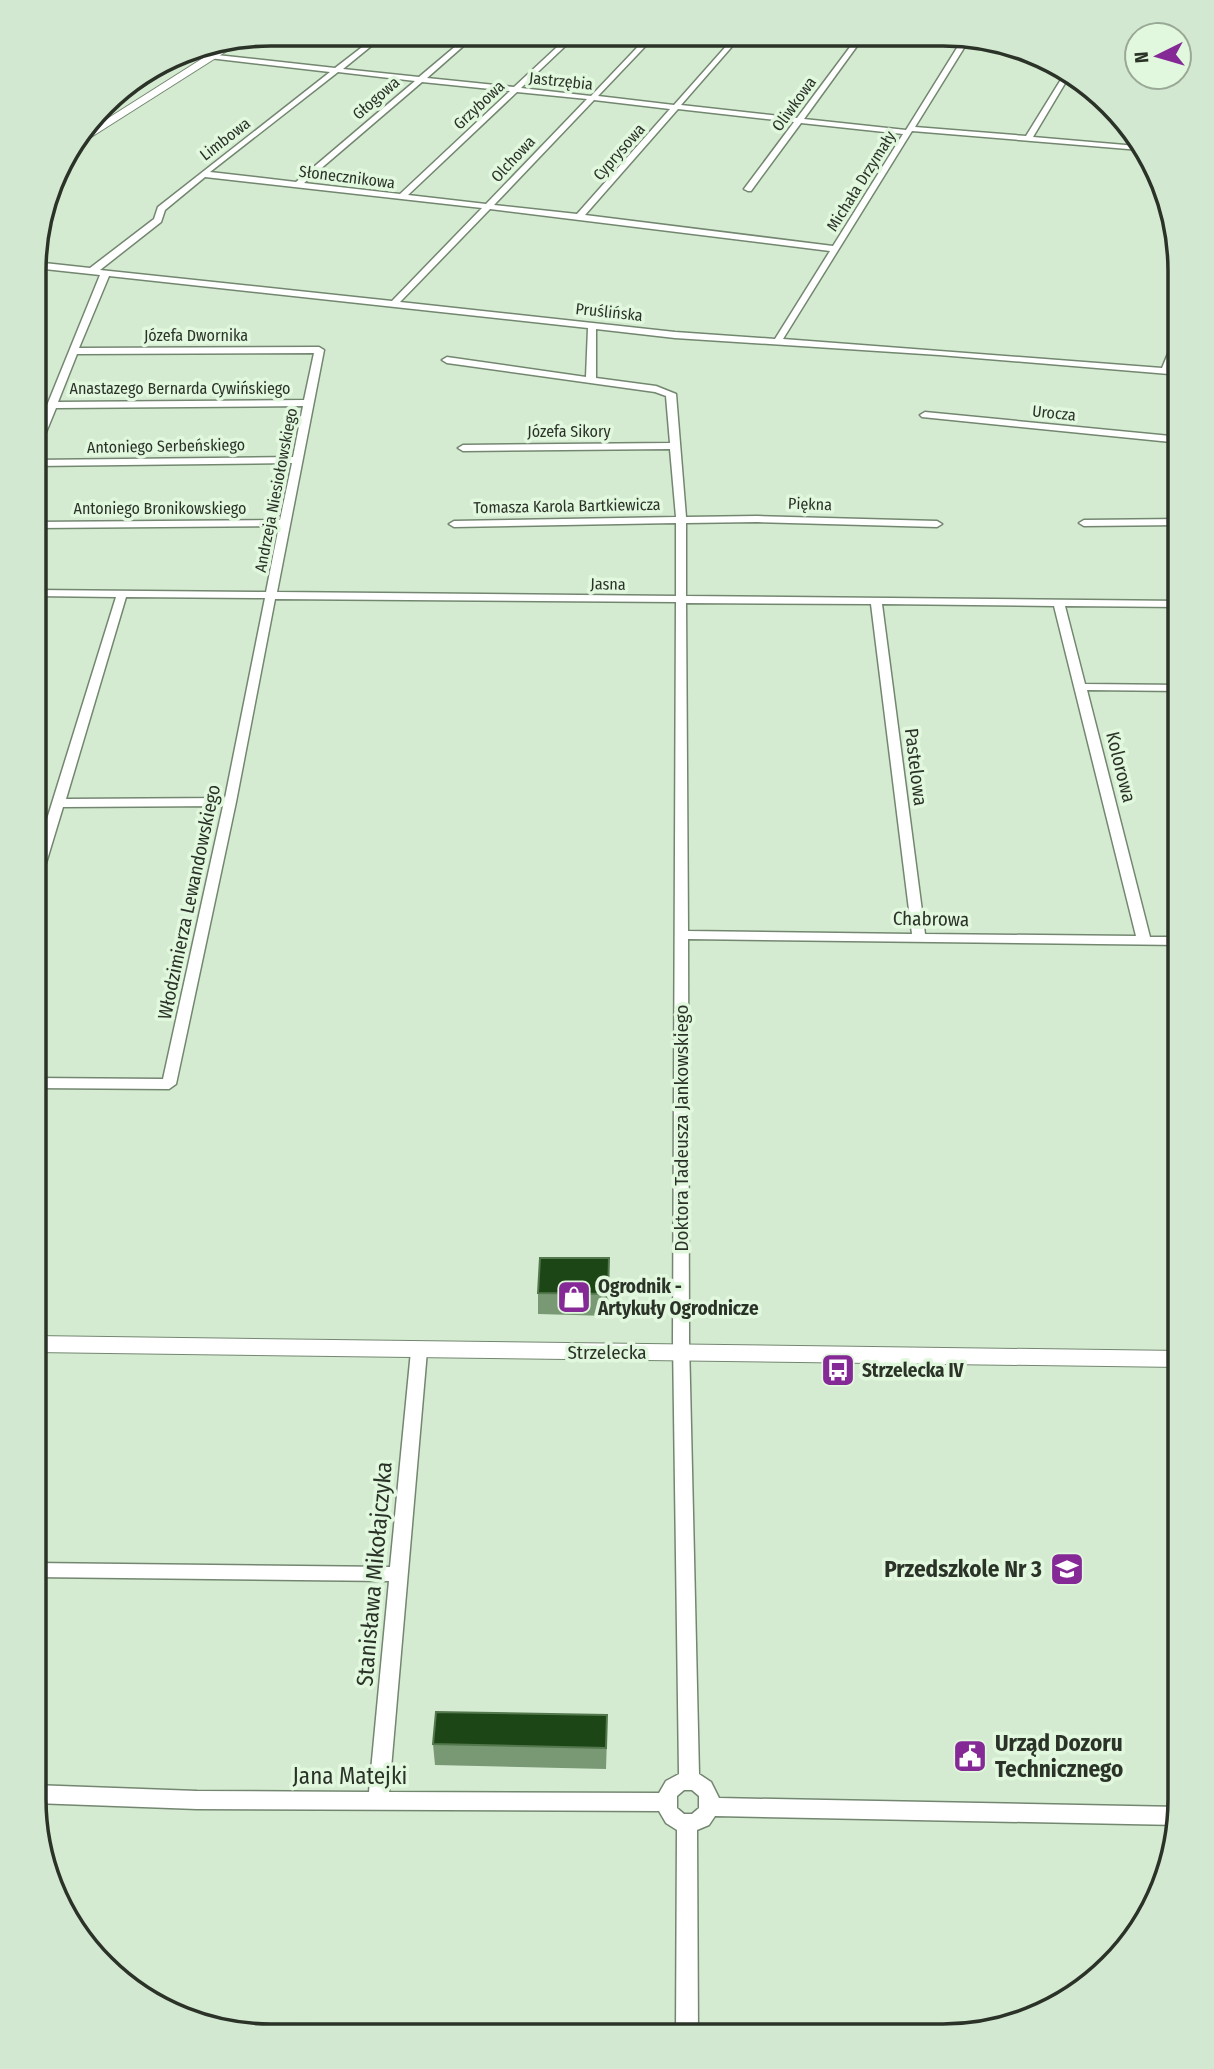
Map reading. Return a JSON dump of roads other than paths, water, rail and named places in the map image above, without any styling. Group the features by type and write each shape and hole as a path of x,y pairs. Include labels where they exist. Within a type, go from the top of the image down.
{"street":[{"name":"Limbowa","path":"91,272 158,220 161,209 203,174 368,46"},
{"name":"Głogowa","path":"297,185 459,46"},
{"name":"Grzybowa","path":"401,197 562,46"},
{"name":"Olchowa","path":"394,304 642,46"},
{"name":"Cyprysowa","path":"579,217 730,46"},
{"name":"Oliwkowa","path":"748,189 854,46"},
{"name":"Michała Drzymały","path":"777,342 962,47"},
{"path":"93,132 220,51"},
{"name":"Jastrzębia","path":"203,56 800,121 1131,148"},
{"path":"1028,139 1063,81"},
{"name":"Słonecznikowa","path":"203,174 487,207"},
{"path":"487,207 835,249"},
{"name":"Pruślińska","path":"46,266 592,326 1168,371"},
{"path":"46,420 105,274"},
{"path":"447,360 591,379 592,326"},
{"name":"Józefa Dwornika","path":"74,351 319,350"},
{"name":"Andrzeja Niesiołowskiego","path":"272,595 319,350"},
{"path":"1165,371 1168,364"},
{"name":"Doktora Tadeusza Jankowskiego","path":"591,379 656,389 671,394 681,520 681,1353 689,1782"},
{"name":"Anastazego Bernarda Cywińskiego","path":"52,405 308,403"},
{"name":"Urocza","path":"925,415 1168,439"},
{"name":"Józefa Sikory","path":"463,448 675,446"},
{"name":"Antoniego Serbeńskiego","path":"46,463 297,460"},
{"name":"Piękna","path":"681,520 797,519 937,524"},
{"name":"Tomasza Karola Bartkiewicza","path":"454,524 681,520"},
{"path":"1084,523 1168,522"},
{"name":"Antoniego Bronikowskiego","path":"46,525 285,523"},
{"name":"Jasna","path":"46,593 1168,604"},
{"path":"46,843 122,594"},
{"name":"Włodzimierza Lewandowskiego","path":"46,1083 169,1084 272,595"},
{"name":"Pastelowa","path":"876,601 919,938"},
{"name":"Kolorowa","path":"1059,603 1144,941"},
{"path":"1082,687 1168,688"},
{"path":"58,803 230,802"},
{"name":"Chabrowa","path":"681,935 1168,942"},
{"name":"Strzelecka","path":"46,1344 419,1352 1168,1359"},
{"name":"Stanisława Mikołajczyka","path":"379,1801 419,1352"},
{"path":"46,1570 399,1574"},
{"path":"689,1782 706,1790 710,1807 702,1819 687,1822 670,1813 666,1802 675,1785 689,1782"},
{"name":"Jana Matejki","path":"46,1794 197,1800 666,1802"},
{"path":"710,1807 1168,1816"},
{"path":"687,1822 687,2024"}],"place":[{"name":"Ogrodnik - Artykuły Ogrodnicze","path":"574,1297"},
{"name":"Strzelecka IV","path":"838,1370"},
{"name":"Przedszkole Nr 3","path":"1067,1569"},
{"name":"Urząd Dozoru Technicznego","path":"970,1756"}]}
